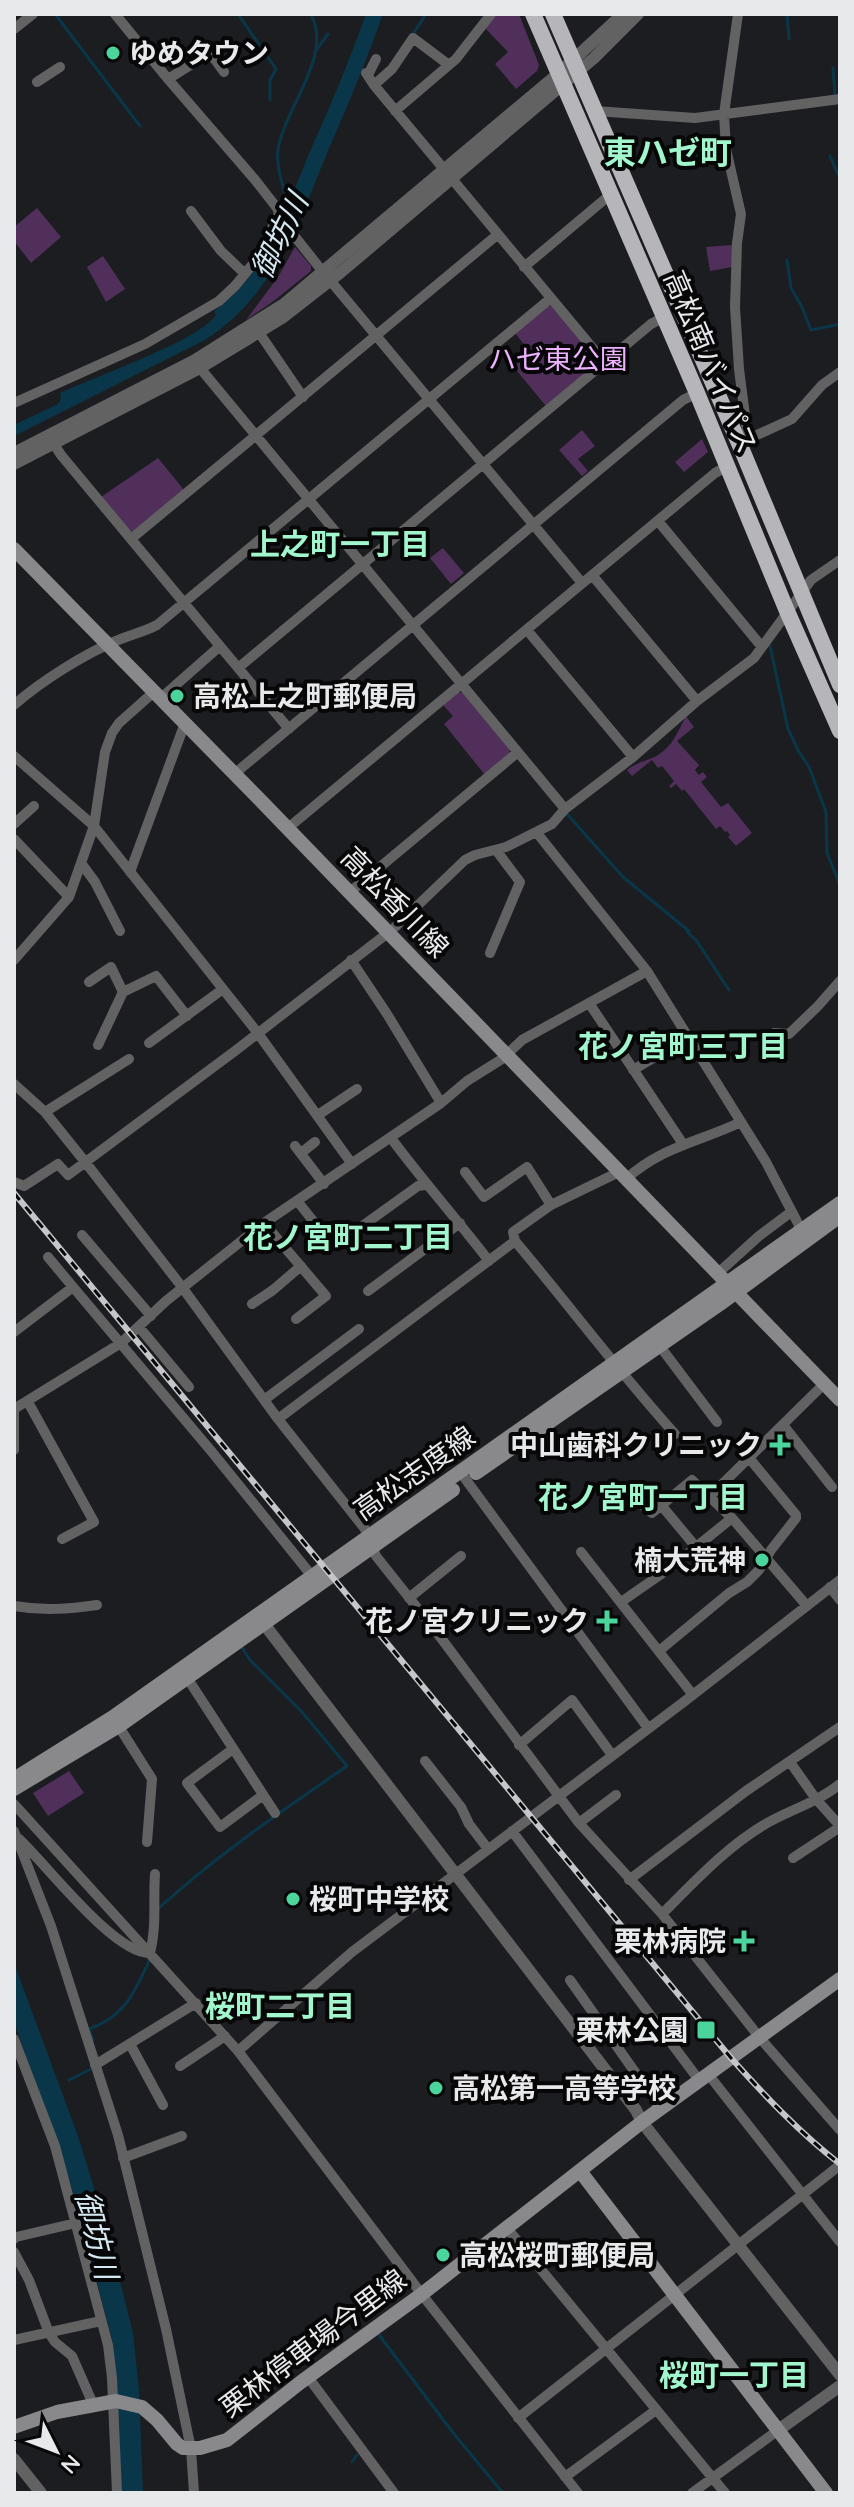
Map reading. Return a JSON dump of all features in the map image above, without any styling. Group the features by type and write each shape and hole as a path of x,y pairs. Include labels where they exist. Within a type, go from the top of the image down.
{"highway":[{"name":"高松南バイパス","path":"533,14 840,731"},
{"name":"高松南バイパス","path":"553,14 745,444 801,593 840,685"}],"main road":[{"name":"高松香川線","path":"14,549 840,1400"},
{"name":"高松志度線","path":"804,1234 840,1203"},
{"name":"高松志度線","path":"14,1789 116,1722 655,1340 726,1283 804,1234 840,1216"},
{"name":"高松志度線","path":"261,1619 312,1576 371,1541"},
{"name":"高松志度線","path":"14,1779 116,1722"},
{"name":"栗林停車場今里線","path":"191,2449 227,2440 422,2294 642,2122 840,1979"},
{"path":"580,2171 826,2493"},
{"path":"14,2427 57,2412 114,2401 138,2405 157,2420 177,2444 191,2449"}],"street":[{"path":"14,29 33,14"},
{"path":"115,14 256,181 294,237 582,583"},
{"path":"395,111 449,65 491,14"},
{"path":"576,66 623,14"},
{"path":"14,464 260,334 561,78 615,40 638,14"},
{"path":"738,14 724,114 726,149 741,214 737,243 735,326 745,444 792,419 822,385 840,372"},
{"path":"369,78 392,69 413,38 449,65"},
{"path":"168,79 205,56 214,58 224,72"},
{"path":"369,78 376,59"},
{"path":"37,82 60,67"},
{"path":"369,78 605,363"},
{"path":"595,111 695,118 840,99"},
{"path":"524,267 611,194"},
{"path":"191,211 221,251 245,274"},
{"path":"14,403 124,354 219,301 257,259 280,217"},
{"path":"131,539 497,235"},
{"path":"14,453 207,353 327,277"},
{"path":"14,705 42,683 107,645 157,625 551,298"},
{"path":"238,668 651,324 664,317"},
{"path":"260,334 303,397"},
{"path":"200,368 565,809"},
{"path":"236,776 239,770 412,625 683,400 697,393"},
{"path":"54,444 289,729"},
{"path":"288,828 715,473 728,466"},
{"path":"658,521 762,647"},
{"path":"14,1182 24,1186 58,1164 68,1175 388,932 465,860 496,850 552,824 565,809 754,658 811,580 840,560"},
{"path":"592,575 697,701"},
{"path":"527,630 633,757"},
{"path":"14,960 69,897 94,826 105,752 112,733 119,723 220,646"},
{"path":"130,872 185,723"},
{"path":"350,892 518,752"},
{"path":"14,756 94,826 257,1032 352,1164"},
{"path":"14,824 34,806"},
{"path":"537,833 647,971 766,1162 804,1234"},
{"path":"14,839 69,897"},
{"path":"490,953 500,942 510,892 520,882 496,850"},
{"path":"81,863 95,882 120,931"},
{"path":"351,960 441,1103"},
{"path":"89,982 111,967 123,992"},
{"path":"14,1450 14,1408 121,1343 182,1287 264,1223 441,1103 522,1040 647,971"},
{"path":"98,1045 123,992 156,976 187,1016"},
{"path":"774,1033 789,1034 840,981"},
{"path":"149,1043 223,989"},
{"path":"589,1003 683,1144"},
{"path":"633,1070 689,1037"},
{"path":"45,1112 129,1059"},
{"path":"14,1084 45,1112 182,1287 371,1541 376,1556 579,1823 662,1914 760,2038 840,2130"},
{"path":"318,1115 357,1089"},
{"path":"675,1434 515,1241 513,1232 551,1205 622,1175 683,1144 741,1122"},
{"path":"391,1138 425,1185 448,1207 489,1261"},
{"path":"315,1142 298,1149 324,1184"},
{"path":"465,1172 484,1197 527,1167 551,1205"},
{"path":"354,1232 418,1186 425,1185"},
{"path":"298,1202 318,1227"},
{"path":"726,1283 759,1236 791,1212"},
{"path":"264,1223 326,1296 296,1319"},
{"path":"368,1291 460,1223"},
{"path":"82,1235 151,1316"},
{"path":"278,1419 515,1241"},
{"path":"48,1257 312,1576"},
{"path":"252,1304 301,1266"},
{"path":"14,1332 73,1287"},
{"path":"139,1327 189,1387"},
{"path":"264,1400 359,1329"},
{"path":"655,1340 717,1422"},
{"path":"709,1497 824,1384"},
{"path":"28,1402 94,1522 62,1539"},
{"path":"784,1426 832,1487"},
{"path":"659,1651 729,1593 747,1582 796,1518 750,1459"},
{"path":"463,1476 648,1728"},
{"path":"640,1503 652,1513 692,1480 732,1518 807,1606"},
{"path":"661,1505 696,1547"},
{"path":"621,1602 732,1518"},
{"path":"581,1552 693,1695"},
{"path":"409,1598 461,1556"},
{"path":"238,2051 352,1952 840,1580"},
{"path":"830,1587 840,1600"},
{"path":"14,1606 64,1610 97,1605"},
{"path":"261,1619 636,2110 642,2122 840,2375"},
{"path":"184,1673 275,1813"},
{"path":"519,1745 572,1700 612,1755"},
{"path":"116,1722 152,1779 147,1842"},
{"path":"629,1880 746,1791 840,1727"},
{"path":"233,1749 187,1783 220,1827 263,1795"},
{"path":"425,1761 461,1807 469,1824 488,1849"},
{"path":"790,1762 840,1827 793,1858"},
{"path":"662,1914 733,1847 769,1822 840,1784"},
{"path":"579,1823 616,1795"},
{"path":"14,1804 238,2051 578,2493"},
{"path":"512,1831 704,2077 803,2193 840,2242"},
{"path":"15,1833 96,1923 144,1954 150,1953"},
{"path":"15,1833 51,1926 123,2158 166,2329 191,2449 194,2493"},
{"path":"150,1953 156,1931 153,1904 155,1874"},
{"path":"570,1980 661,2109"},
{"path":"95,2065 196,2003"},
{"path":"180,2066 225,2036"},
{"path":"14,2039 55,2146 108,2345 114,2401 117,2493"},
{"path":"130,2044 163,2105"},
{"path":"123,2158 182,2136"},
{"path":"518,2418 840,2165"},
{"path":"14,2239 76,2223"},
{"path":"506,2227 725,2493"},
{"path":"14,2252 29,2280 49,2333 72,2356 93,2404"},
{"path":"14,2340 101,2321"},
{"path":"308,2377 392,2492"},
{"path":"692,2493 840,2386"},
{"path":"565,2477 656,2410"},
{"path":"14,2459 41,2493"}],"green space":[{"path":"496,14 519,14 539,65 537,71 516,89 495,64 508,52 485,28"},
{"path":"37,208 61,237 31,263 14,241 14,227"},
{"path":"732,245 732,267 710,271 706,247"},
{"path":"295,247 311,266 311,271 246,320 278,277"},
{"path":"103,256 125,289 106,302 87,267"},
{"name":"ハゼ東公園","path":"552,306 597,360 597,364 546,406 512,365 529,351 515,333"},
{"path":"582,430 595,446 578,459 588,471 582,476 559,450"},
{"path":"702,439 708,452 684,472 675,462"},
{"path":"158,458 184,490 134,532 130,531 101,497"},
{"path":"443,548 464,573 451,584 430,558"},
{"path":"458,692 463,693 510,750 485,775 444,724 453,716 443,705"},
{"path":"686,716 694,727 677,741 699,765 695,770 699,775 703,772 707,777 701,782 721,807 728,803 752,833 736,846 727,831 720,826 716,829 684,789 682,791 676,784 671,788 669,786 674,781 662,766 658,768 652,760 632,776 627,770 668,747"},
{"path":"69,1771 84,1793 48,1816 33,1793"}],"water":[{"name":"御坊川","path":"366,14 383,14 358,81 295,228 267,279 249,301 229,322 205,340 14,436 14,425 58,404 60,393 168,347 206,325 216,315 214,311 247,279 261,261 282,220"},
{"name":"御坊川","path":"14,1963 78,2136 107,2230 133,2333 139,2390 143,2493 120,2493 112,2339 71,2185 14,2022"}],"waterway":[{"path":"55,14 140,126"},
{"path":"238,14 276,69 270,80 270,100"},
{"path":"413,34 426,14"},
{"path":"787,14 789,39"},
{"name":"御坊川","path":"285,194 278,166 278,150 312,66 317,33 312,17"},
{"path":"316,50 328,34"},
{"path":"833,68 835,94"},
{"path":"830,156 840,179"},
{"path":"787,260 791,288 811,330 840,324"},
{"path":"770,646 788,729 809,767 826,812 827,853 840,885"},
{"path":"567,814 623,877 689,931 729,990"},
{"path":"159,1908 227,1852 347,1766 243,1649"},
{"path":"93,2040 89,2029 112,2018 127,2002 150,1959"},
{"path":"69,2080 93,2068"},
{"path":"379,2335 503,2493"},
{"path":"352,2462 357,2455"}],"railway":[{"path":"14,1193 731,2058 783,2114 840,2164"}],"place":[{"name":"ゆめタウン","path":"113,53"},
{"name":"高松上之町郵便局","path":"177,696"},
{"name":"中山歯科クリニック","path":"780,1445"},
{"name":"楠大荒神","path":"762,1560"},
{"name":"花ノ宮クリニック","path":"607,1621"},
{"name":"桜町中学校","path":"293,1899"},
{"name":"栗林病院","path":"744,1941"},
{"name":"栗林公園","path":"706,2030"},
{"name":"高松第一高等学校","path":"436,2088"},
{"name":"高松桜町郵便局","path":"443,2255"}],"district":[{"name":"東ハゼ町","path":"668,153"},
{"name":"上之町一丁目","path":"340,545"},
{"name":"花ノ宮町三丁目","path":"683,1047"},
{"name":"花ノ宮町二丁目","path":"348,1238"},
{"name":"花ノ宮町一丁目","path":"643,1498"},
{"name":"桜町二丁目","path":"280,2007"},
{"name":"桜町一丁目","path":"734,2376"}]}
